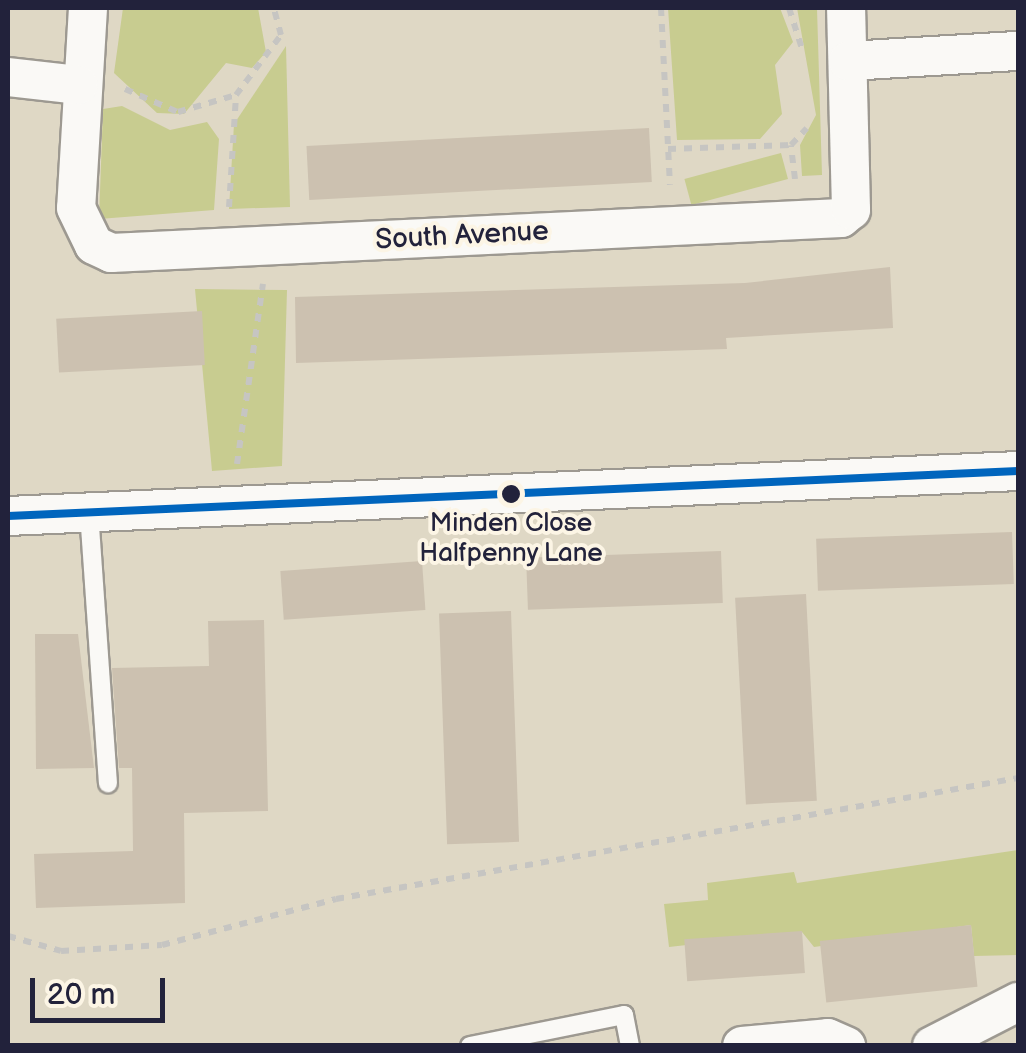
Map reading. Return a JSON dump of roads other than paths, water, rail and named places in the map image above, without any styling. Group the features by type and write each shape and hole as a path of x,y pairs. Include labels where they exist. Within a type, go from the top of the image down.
{"street":[{"path":"8,76 79,85 88,8"},
{"path":"846,8 848,61 1018,51"},
{"name":"South Avenue","path":"79,85 76,208 88,237 111,253 841,218 852,190 848,61"},
{"path":"8,516 1018,471"},
{"path":"932,1046 1018,1002"},
{"path":"742,1046 828,1038 846,1046"}],"lane":[{"path":"89,512 108,783"},
{"path":"470,1046 624,1015 630,1046"}],"place":[{"name":"Minden Close Halfpenny Lane","path":"511,494"}]}
